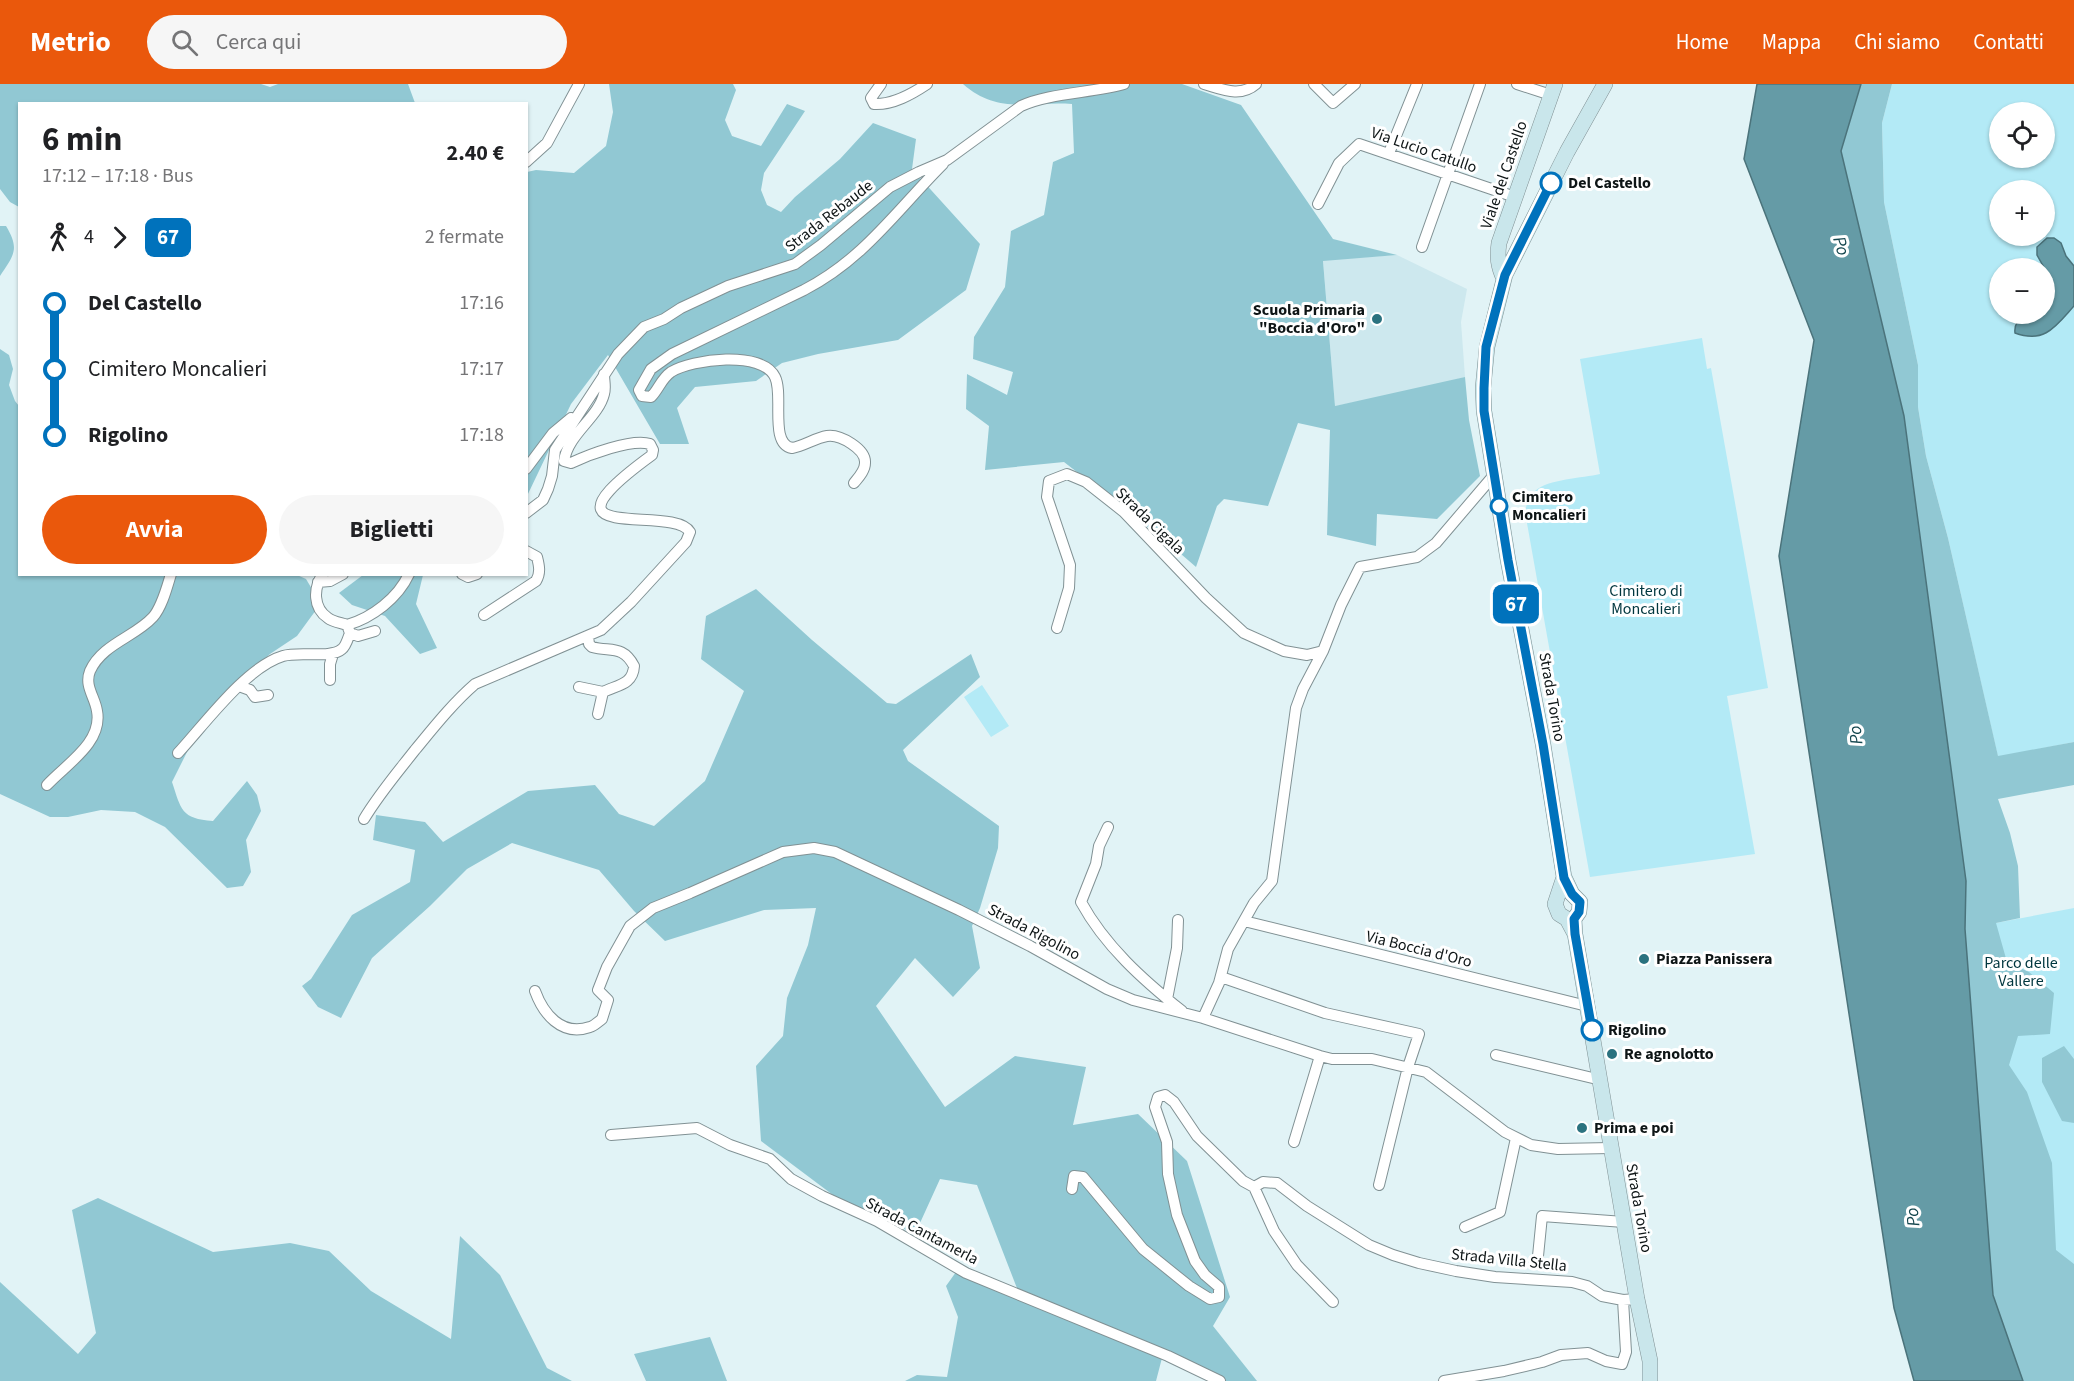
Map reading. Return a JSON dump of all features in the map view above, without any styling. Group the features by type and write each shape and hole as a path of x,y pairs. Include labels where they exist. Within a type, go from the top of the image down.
{"main road":[{"name":"Strada Torino","path":"1605,84 1513,256 1504,279 1486,347 1484,411 1543,744 1564,878 1572,894 1580,902 1579,912 1574,919 1575,934 1624,1222 1630,1300 1650,1361 1650,1381"},
{"name":"Viale del Castello","path":"1504,279 1497,255 1499,243 1552,89"},
{"name":"Strada Torino","path":"1564,878 1555,904 1559,914 1567,919 1575,934"}],"street":[{"path":"528,160 547,143 579,84"},
{"path":"881,84 871,98 874,104 884,105 913,93 927,84"},
{"name":"Strada Rebaude","path":"580,410 618,354 644,327 728,286 795,264 890,187 947,160 1022,106 1034,100 1093,92 1124,84"},
{"path":"1204,84 1239,93 1249,90 1256,84"},
{"path":"1312,86 1333,103 1355,84"},
{"path":"1389,153 1417,84"},
{"path":"1422,247 1480,84"},
{"path":"1516,84 1552,89"},
{"name":"Via Lucio Catullo","path":"1318,204 1339,163 1359,144 1515,197"},
{"path":"854,483 865,467 866,460 864,455 844,440 828,436 792,448 787,448 783,444 778,431 780,391 778,383 774,374 763,365 743,360 698,363 681,367 668,375 651,397 642,396 639,390 648,372 658,363 823,281 842,267 860,252 947,160"},
{"path":"364,819 385,788 463,694 475,684 588,636 606,626 684,546 690,533 687,527 678,523 617,518 602,512 601,508 607,493 625,474 652,455 653,448 650,444 642,442 629,444 571,464 564,461 569,445 601,402 605,389 604,374"},
{"path":"528,466 553,433 580,410"},
{"path":"528,511 543,500 552,476 555,450 580,410"},
{"name":"Strada Cigala","path":"1057,628 1069,588 1070,565 1047,497 1049,481 1066,474 1086,482 1124,512 1206,598 1244,633 1284,651 1307,655 1323,651"},
{"path":"1203,1018 1221,977 1228,949 1254,903 1272,881 1296,708 1360,567 1417,557 1436,543 1494,475"},
{"path":"484,615 536,581 539,576 537,557 528,552"},
{"path":"47,785 81,752 96,726 97,712 89,686 90,672 105,651 154,616 170,576"},
{"path":"339,576 330,581 321,578 315,592 318,607 328,618 358,636 375,631"},
{"path":"178,753 246,679 282,656 303,653 333,654 343,649 349,629 393,598 408,576"},
{"path":"579,687 603,692 627,682 632,676 634,666 619,650 592,647 588,636"},
{"path":"330,680 330,664 333,654"},
{"path":"239,686 250,690 255,698 268,695"},
{"path":"598,714 603,692"},
{"path":"1108,826 1099,846 1096,864 1080,902 1089,918 1126,962 1185,1014"},
{"name":"Strada Rigolino","path":"535,991 541,1007 554,1022 574,1029 590,1027 602,1019 608,1000 598,990 607,967 630,926 653,908 783,852 814,848 835,852 959,910 1133,1000 1203,1018 1332,1059 1372,1059 1426,1072 1516,1138 1531,1146 1558,1149 1611,1148"},
{"path":"1167,999 1177,948 1178,920"},
{"name":"Via Boccia d'Oro","path":"1244,921 1587,1006"},
{"path":"1221,977 1325,1013 1419,1034 1408,1067 1379,1185"},
{"path":"1496,1055 1600,1080"},
{"path":"1294,1142 1320,1056"},
{"path":"1072,1189 1074,1176 1083,1177 1143,1249 1189,1286 1210,1299 1219,1297 1219,1287 1205,1275 1195,1261 1177,1215 1168,1174 1167,1142 1155,1107 1158,1097 1165,1095 1174,1102 1197,1136 1243,1181 1254,1187 1274,1231 1297,1264 1333,1302"},
{"name":"Strada Cantamerla","path":"611,1135 690,1128 705,1131 730,1145 771,1160 801,1185 878,1221 966,1273 1168,1356 1220,1381"},
{"path":"1465,1227 1500,1212 1516,1138"},
{"name":"Strada Villa Stella","path":"1254,1187 1263,1182 1277,1183 1307,1206 1369,1245 1393,1255 1466,1273 1572,1281 1587,1286 1602,1296 1630,1300"},
{"path":"1538,1257 1542,1216 1624,1222"},
{"path":"1444,1381 1504,1371 1561,1355 1588,1353 1606,1362 1622,1364 1626,1352 1630,1300"}],"shaded area":[{"path":"1397,255 1467,289 1461,322 1465,377 1417,390 1335,406 1323,260"}],"green space":[{"path":"0,84 261,84 270,87 278,84 408,84 415,102 18,102 18,206 10,202 0,189"},
{"path":"609,84 733,84 736,90 725,120 732,136 761,146 787,104 805,111 764,173 761,190 767,205 781,212 795,197 840,159 873,123 916,139 912,169 980,244 966,290 898,340 818,354 782,363 756,381 695,387 677,408 689,444 660,444 608,355 571,404 528,494 528,172 536,170 574,173 606,146 613,112"},
{"path":"963,84 1182,84 1241,105 1333,239 1397,255 1323,261 1335,406 1465,377 1469,420 1480,476 1437,519 1377,514 1376,546 1327,535 1330,430 1298,423 1268,506 1224,499 1217,506 1196,567 1064,462 985,470 989,426 966,409 967,374 1007,395 1013,372 973,359 974,337 1005,287 1011,231 1044,215 1053,162 1074,153 1072,104 1002,103 976,94"},
{"path":"1861,84 1892,84 1882,123 1884,202 1918,365 1918,407 1926,456 1948,538 1998,756 2074,742 2074,785 1998,799 2018,866 2020,918 1996,923 2007,962 2029,972 2054,993 2050,1034 2018,1036 2009,1065 2027,1092 2052,1163 2056,1250 2074,1264 2074,1381 2023,1381 1993,1295 1964,929 1966,881 1904,416 1841,151"},
{"path":"1892,84 2074,84 2074,742 1998,757 1948,538 1926,456 1918,407 1918,365 1884,202 1882,123"},
{"path":"0,226 6,226 13,241 14,252 0,276"},
{"name":"Cimitero di Moncalieri","path":"1702,338 1707,369 1711,368 1768,688 1727,696 1755,854 1590,877 1525,512 1531,495 1541,487 1557,481 1600,474 1580,359"},
{"path":"0,349 9,355 13,369 9,385 18,405 18,576 299,576 306,579 315,594 316,610 297,636 270,654 232,688 193,740 172,782 180,806 188,815 202,820 213,821 247,781 257,795 261,811 246,840 251,872 243,886 227,888 165,827 135,812 101,810 68,817 50,817 0,794"},
{"path":"362,576 423,576 416,604 437,648 420,654 385,616 352,605 339,593"},
{"path":"756,589 887,703 896,704 971,654 980,677 903,750 908,761 999,826 998,848 980,908 972,926 980,968 953,997 915,958 876,1006 945,1107 1015,1056 1086,1067 1073,1125 1138,1114 1187,1161 1230,1297 1213,1326 1257,1381 1211,1381 1162,1358 1156,1381 905,1381 917,1375 947,1377 958,1317 946,1286 956,1272 1020,1296 977,1185 940,1179 915,1234 837,1198 761,1141 756,1066 783,1036 787,998 808,945 816,908 764,910 665,941 634,911 599,870 512,843 467,869 372,958 341,1018 318,1007 302,986 311,979 352,915 410,882 415,850 373,840 376,815 425,822 443,842 528,791 595,785 619,814 654,826 705,781 744,691 701,659 706,616"},
{"path":"982,685 1009,726 991,737 964,697"},
{"name":"Parco delle Vallere","path":"2074,908 2074,1381 2023,1381 1993,1295 1964,929"},
{"path":"2064,1046 2074,1059 2074,1123 2062,1121 2042,1082 2042,1058"},
{"path":"98,1198 213,1252 290,1243 329,1251 371,1291 451,1339 460,1236 500,1275 547,1368 572,1381 0,1381 0,1282 78,1354 96,1333 72,1210"},
{"path":"710,1337 727,1381 646,1381 634,1354"}],"water":[{"name":"Po","path":"1757,84 1861,84 1841,151 1904,416 1966,881 1965,929 1993,1295 2023,1381 1914,1381 1894,1308 1779,556 1814,340 1744,159"},
{"path":"2055,239 2061,243 2066,256 2074,266 2074,306 2049,331 2042,335 2025,336 2015,333 2016,324 2055,324 2055,258 2039,258 2037,247 2055,246"}],"bus line":[{"name":"67","path":"1551,183 1513,256 1498,295 1486,347 1484,411 1508,560 1543,744 1564,878 1572,894 1580,902 1579,912 1574,919 1575,934 1592,1030"}],"place":[{"name":"Del Castello","path":"1551,183"},
{"name":"Scuola Primaria \"Boccia d'Oro\"","path":"1377,319"},
{"name":"Cimitero Moncalieri","path":"1499,506"},
{"name":"Piazza Panissera","path":"1644,959"},
{"name":"Rigolino","path":"1592,1030"},
{"name":"Re agnolotto","path":"1612,1054"},
{"name":"Prima e poi","path":"1582,1128"}]}
